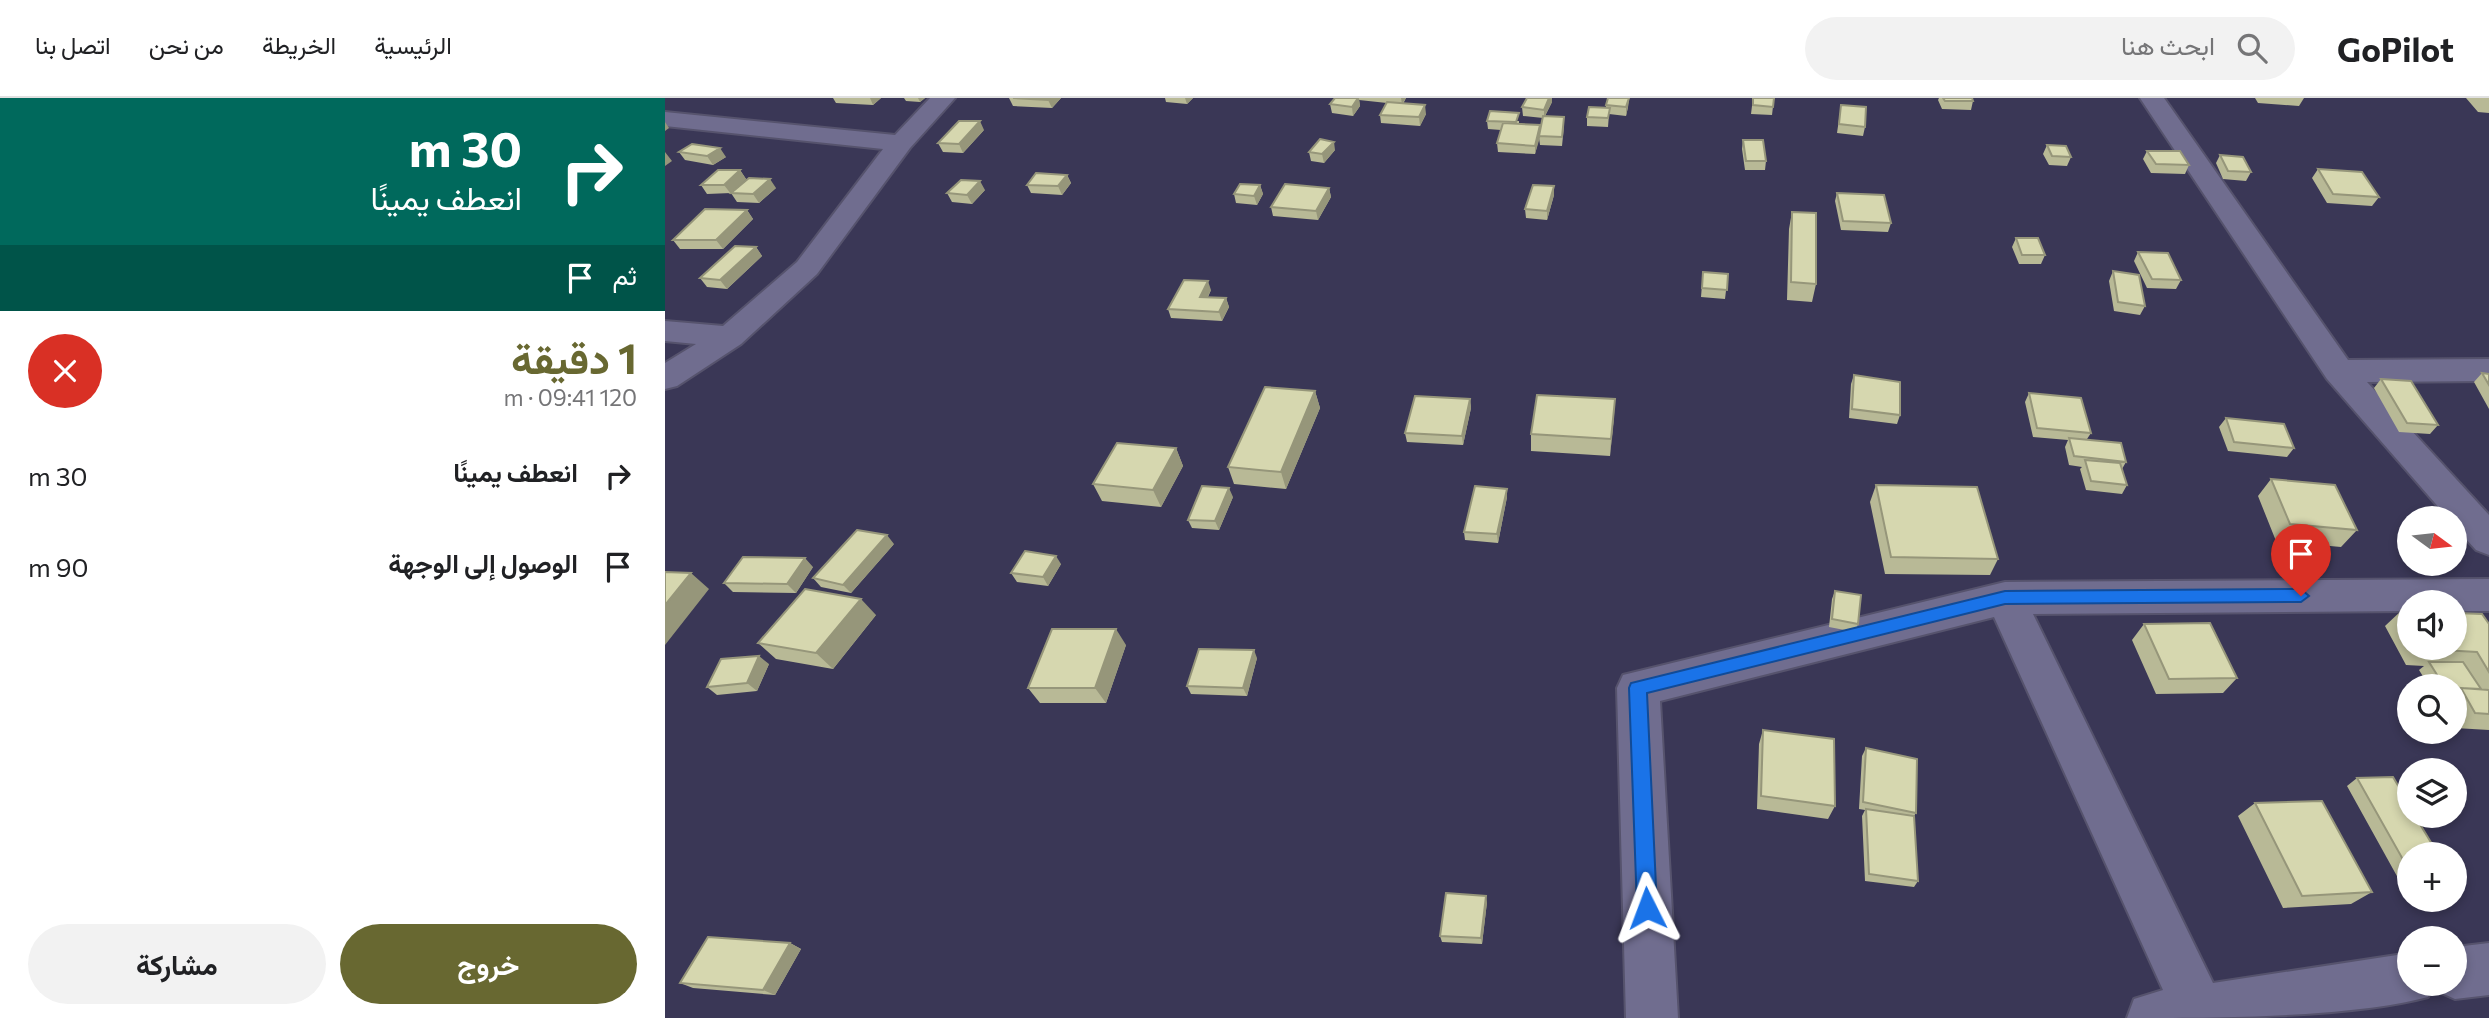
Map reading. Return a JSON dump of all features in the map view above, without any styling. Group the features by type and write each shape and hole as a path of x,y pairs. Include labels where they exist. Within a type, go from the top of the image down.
{"street":[{"path":"665,377 730,337 807,268 901,143 943,98"},
{"path":"2152,98 2339,371 2489,540"},
{"path":"665,119 901,143"},
{"path":"665,331 730,337"},
{"path":"2339,371 2489,370"},
{"path":"1652,1018 1637,688 2005,598 2489,595"},
{"path":"2005,598 2176,1014 2326,1004 2397,983"},
{"path":"2467,972 2489,969"}],"building":[{"path":"1013,98 1050,98 1048,100"},
{"path":"1335,98 1358,98 1352,107 1330,104"},
{"path":"1527,98 1549,98 1544,110 1522,107"},
{"path":"1608,98 1629,98 1626,107 1606,105"},
{"path":"1753,98 1774,98 1773,107 1753,105"},
{"path":"1943,98 1972,98 1973,101 1945,101"},
{"path":"1387,102 1425,105 1419,117 1380,115"},
{"path":"1841,105 1866,107 1865,127 1839,124"},
{"path":"1589,107 1610,108 1608,118 1587,117"},
{"path":"1490,111 1519,113 1516,122 1487,121"},
{"path":"1543,116 1564,117 1562,137 1539,136"},
{"path":"959,121 980,121 959,144 938,143"},
{"path":"1503,123 1540,125 1535,146 1497,143"},
{"path":"1320,139 1334,142 1322,154 1309,152"},
{"path":"1743,140 1763,140 1766,161 1746,161"},
{"path":"692,144 720,148 707,156 679,152"},
{"path":"2047,145 2066,146 2071,157 2052,156"},
{"path":"2147,151 2180,151 2189,165 2156,164"},
{"path":"2220,155 2243,157 2251,172 2228,171"},
{"path":"2318,169 2362,172 2379,197 2333,194"},
{"path":"718,170 740,170 724,185 701,185"},
{"path":"1036,173 1067,175 1058,186 1027,185"},
{"path":"749,178 770,179 753,194 731,193"},
{"path":"961,180 980,181 967,195 947,193"},
{"path":"1240,184 1260,185 1254,196 1234,194"},
{"path":"1285,184 1329,188 1316,211 1271,207"},
{"path":"1533,185 1554,186 1547,211 1525,209"},
{"path":"1837,193 1884,195 1891,223 1843,221"},
{"path":"705,209 747,210 716,240 673,240"},
{"path":"1792,212 1816,213 1816,284 1791,282"},
{"path":"2016,238 2038,238 2045,255 2022,255"},
{"path":"735,246 756,247 720,280 700,278"},
{"path":"2138,252 2168,253 2181,280 2152,279"},
{"path":"2113,271 2139,275 2145,306 2118,302"},
{"path":"1703,272 1728,274 1727,290 1702,288"},
{"path":"1184,280 1208,281 1200,297 1226,298 1219,312 1168,309"},
{"path":"2482,373 2489,374 2489,385"},
{"path":"1854,375 1900,382 1900,415 1852,409"},
{"path":"2381,379 2411,381 2438,425 2407,423"},
{"path":"1265,387 1315,391 1281,472 1228,467"},
{"path":"2029,393 2081,398 2091,433 2037,428"},
{"path":"1537,395 1615,399 1611,439 1531,434"},
{"path":"1415,396 1470,399 1462,436 1405,433"},
{"path":"2226,418 2284,424 2294,448 2234,442"},
{"path":"2069,438 2121,443 2126,462 2074,456"},
{"path":"1117,443 1176,448 1153,490 1093,484"},
{"path":"2085,460 2120,463 2127,485 2091,481"},
{"path":"2271,479 2335,485 2357,530 2290,524"},
{"path":"1876,485 1977,487 1998,559 1891,557"},
{"path":"1202,486 1229,488 1215,521 1188,520"},
{"path":"1475,486 1507,489 1497,534 1464,532"},
{"path":"857,530 887,535 843,585 813,578"},
{"path":"1025,551 1056,556 1043,577 1011,573"},
{"path":"743,557 805,558 787,584 724,583"},
{"path":"665,572 691,573 665,605"},
{"path":"805,589 861,599 816,653 758,643"},
{"path":"1835,591 1861,595 1858,624 1832,619"},
{"path":"2467,613 2482,614 2489,624 2489,672 2477,652 2467,651"},
{"path":"2210,623 2237,678 2169,679 2144,624"},
{"path":"1052,629 1116,629 1095,688 1028,688"},
{"path":"1199,649 1254,650 1243,688 1187,686"},
{"path":"759,656 747,683 707,687 721,659"},
{"path":"2429,662 2463,662 2481,689 2467,688 2467,674 2436,674"},
{"path":"2467,688 2489,690 2489,714 2475,713 2467,699"},
{"path":"1763,730 1834,739 1835,806 1761,796"},
{"path":"1866,748 1917,759 1916,813 1863,802"},
{"path":"2393,777 2397,784 2397,828 2422,828 2431,842 2397,842 2397,849 2357,778"},
{"path":"2322,801 2372,892 2302,896 2255,803"},
{"path":"1866,809 1914,816 1918,881 1869,874"},
{"path":"1446,893 1486,896 1481,938 1440,936"},
{"path":"708,937 790,943 763,990 680,983"}],"route":[{"path":"1647,908 1637,688 2005,598 2301,596"}]}
